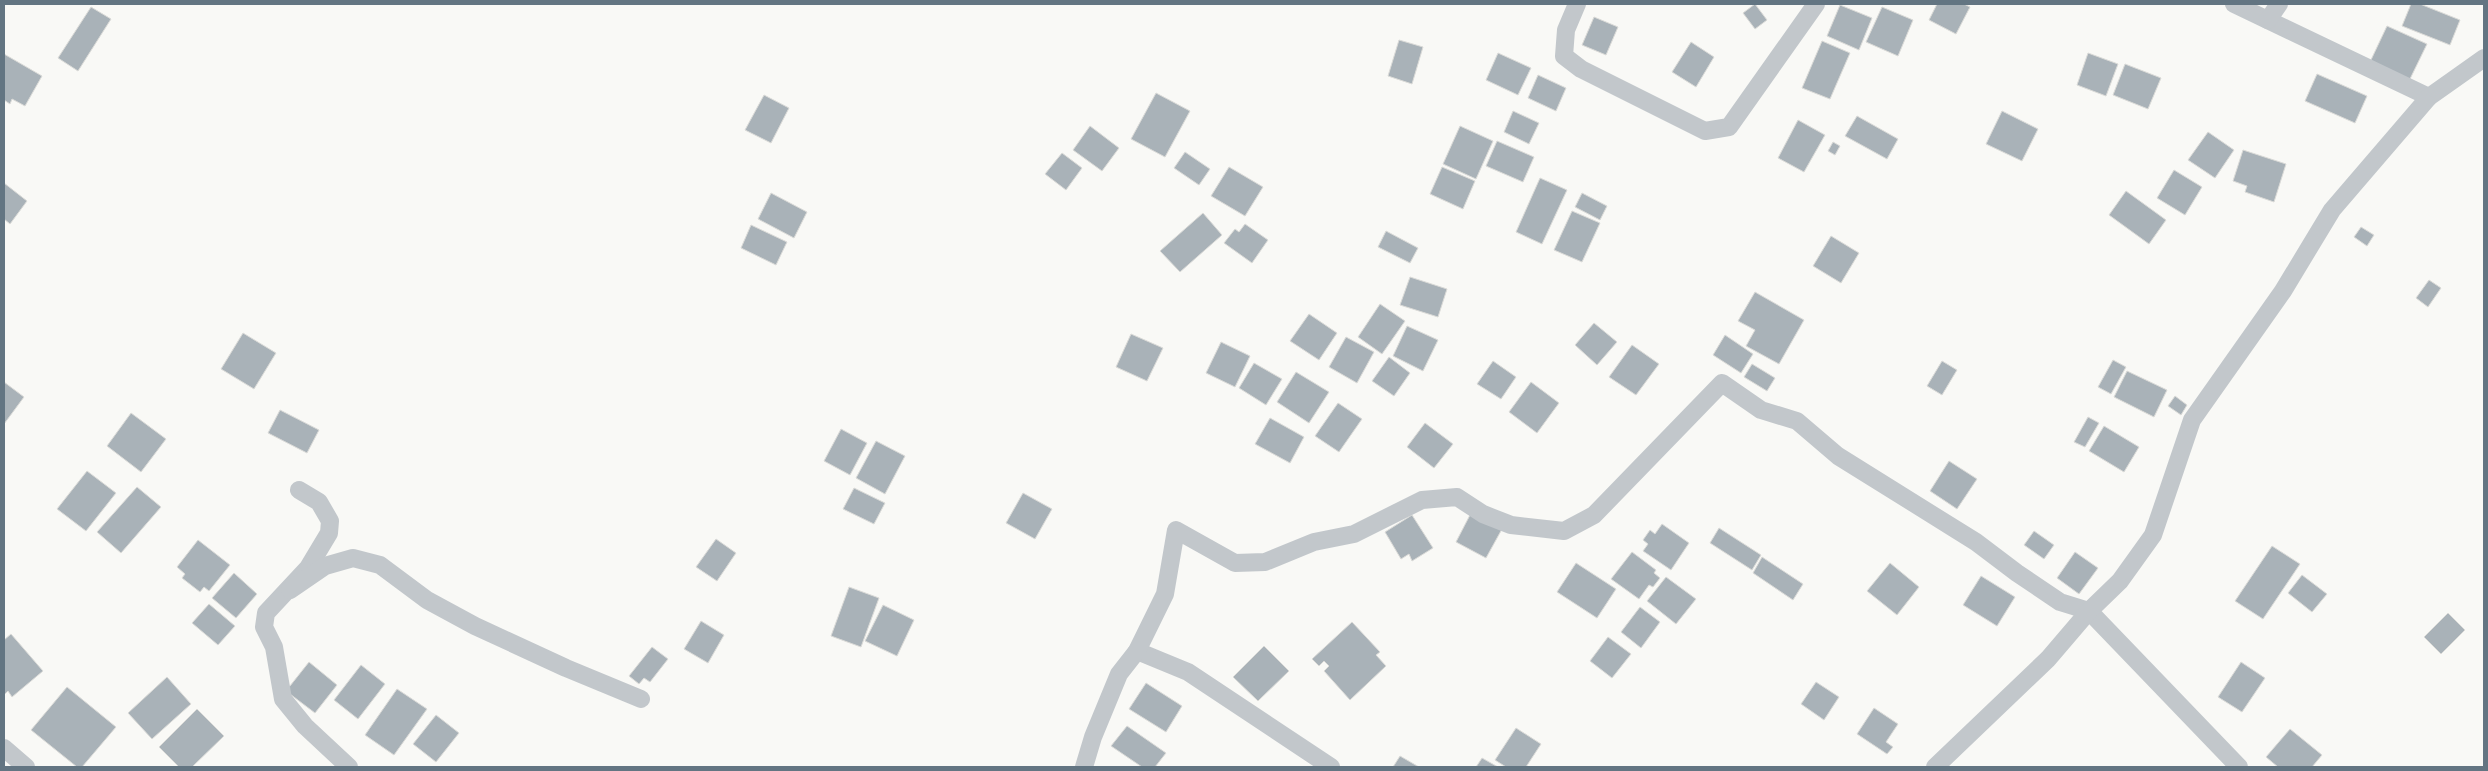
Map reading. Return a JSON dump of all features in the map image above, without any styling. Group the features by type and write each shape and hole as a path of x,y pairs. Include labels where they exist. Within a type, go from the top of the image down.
{"street":[{"path":"1577,4 1566,30 1564,56 1581,69 1705,131 1729,127 1816,4"},
{"path":"2234,4 2429,96"},
{"path":"2268,20 2279,4"},
{"path":"1935,767 2048,659 2089,611 2120,581 2153,535 2192,420 2283,291 2332,210 2429,96 2484,58"},
{"path":"1084,767 1092,737 1119,674 1137,651 1166,594 1176,530 1235,563 1265,562 1314,542 1354,534 1422,500 1457,497 1483,514 1510,525 1564,531 1594,515 1722,383 1762,410 1797,421 1838,456 1976,542 2060,602 2089,611 2239,767"},
{"path":"300,490 319,502 330,522 329,533 308,568 290,590 266,613 264,627 274,647 283,699 306,726 350,767"},
{"path":"290,590 325,566 354,558 380,564 427,600 475,626 566,668 641,699"},
{"path":"1137,651 1188,672 1220,695 1265,721 1331,767"},
{"path":"4,748 19,765"}],"building":[{"path":"1755,4 1767,20 1755,29 1743,13"},
{"path":"1937,4 1964,4 1970,7 1956,34 1929,20"},
{"path":"2411,4 2420,4 2460,20 2450,45 2402,26"},
{"path":"1840,5 1872,18 1859,50 1827,36"},
{"path":"91,7 111,19 78,71 58,58"},
{"path":"1882,7 1913,20 1898,56 1866,42"},
{"path":"1594,17 1618,27 1606,55 1582,45"},
{"path":"2387,26 2427,44 2409,81 2370,62"},
{"path":"1399,40 1423,47 1412,84 1388,76"},
{"path":"1822,41 1850,53 1830,99 1802,88"},
{"path":"1691,42 1714,57 1696,87 1672,72"},
{"path":"1498,53 1531,68 1518,95 1486,80"},
{"path":"2088,53 2118,64 2106,96 2077,85"},
{"path":"4,54 42,76 25,106 12,99 10,104 4,100"},
{"path":"2125,64 2161,78 2148,109 2113,95"},
{"path":"2317,74 2367,96 2355,123 2305,101"},
{"path":"1538,75 1566,88 1556,111 1528,98"},
{"path":"1156,93 1190,111 1165,157 1131,139"},
{"path":"764,95 789,108 771,143 745,130"},
{"path":"1513,111 1539,123 1529,144 1504,132"},
{"path":"2002,111 2038,129 2022,161 1986,144"},
{"path":"1857,116 1898,139 1887,159 1845,136"},
{"path":"1798,120 1825,135 1804,172 1778,158"},
{"path":"1090,126 1119,148 1102,171 1073,150"},
{"path":"1460,126 1493,141 1476,179 1443,164"},
{"path":"2208,132 2234,150 2215,178 2188,160"},
{"path":"1497,141 1534,157 1523,182 1486,166"},
{"path":"1833,142 1840,146 1835,155 1828,151"},
{"path":"2243,150 2286,164 2274,202 2245,192 2247,186 2233,181"},
{"path":"1185,152 1210,169 1199,185 1174,168"},
{"path":"1062,153 1082,168 1066,190 1045,174"},
{"path":"1229,167 1263,187 1245,216 1211,196"},
{"path":"1442,167 1475,181 1463,209 1430,194"},
{"path":"2174,170 2202,187 2185,215 2157,198"},
{"path":"1540,178 1567,190 1542,244 1516,232"},
{"path":"4,183 27,201 10,224 4,219"},
{"path":"2126,191 2166,220 2149,244 2109,215"},
{"path":"771,193 807,212 794,238 758,219"},
{"path":"1582,193 1607,206 1600,220 1575,207"},
{"path":"1572,211 1600,223 1582,262 1554,250"},
{"path":"1203,213 1222,235 1180,272 1160,251"},
{"path":"1245,224 1268,240 1252,263 1224,243 1235,229 1239,232"},
{"path":"751,225 787,242 776,265 741,248"},
{"path":"2361,227 2374,235 2367,246 2354,237"},
{"path":"1386,231 1418,248 1410,263 1378,247"},
{"path":"1831,236 1859,253 1841,283 1813,266"},
{"path":"1410,277 1447,289 1438,317 1400,305"},
{"path":"2429,280 2441,288 2428,307 2416,298"},
{"path":"1755,292 1804,320 1779,364 1746,346 1755,330 1738,321"},
{"path":"1380,304 1405,321 1382,354 1358,337"},
{"path":"1309,314 1337,333 1319,360 1290,341"},
{"path":"1594,323 1617,342 1597,365 1575,345"},
{"path":"1407,326 1438,340 1423,371 1393,356"},
{"path":"243,333 276,353 254,389 221,369"},
{"path":"1131,334 1163,348 1147,381 1116,367"},
{"path":"1725,335 1753,354 1741,373 1713,355"},
{"path":"1346,337 1374,352 1357,383 1329,367"},
{"path":"1221,342 1250,356 1235,387 1206,373"},
{"path":"1632,345 1659,364 1636,395 1609,377"},
{"path":"1389,357 1410,373 1394,396 1372,381"},
{"path":"2113,360 2126,367 2111,394 2098,387"},
{"path":"1493,361 1516,377 1501,399 1477,384"},
{"path":"1942,361 1957,370 1942,395 1927,386"},
{"path":"1254,363 1282,379 1266,405 1239,388"},
{"path":"1752,364 1775,378 1767,391 1744,377"},
{"path":"2127,371 2167,390 2154,417 2114,397"},
{"path":"1296,372 1329,392 1309,423 1277,402"},
{"path":"4,382 24,397 4,424"},
{"path":"1531,382 1559,403 1537,433 1509,412"},
{"path":"2175,396 2187,405 2181,415 2168,406"},
{"path":"1338,403 1362,419 1339,452 1315,436"},
{"path":"280,410 319,430 307,453 268,433"},
{"path":"131,413 166,439 141,472 107,446"},
{"path":"2088,417 2099,423 2085,447 2074,442"},
{"path":"1270,418 1304,437 1290,463 1255,444"},
{"path":"1425,423 1453,444 1434,468 1407,447"},
{"path":"2104,426 2139,447 2124,472 2089,451"},
{"path":"841,429 867,443 850,475 824,461"},
{"path":"876,441 905,456 885,494 856,478"},
{"path":"1949,461 1977,479 1957,509 1930,491"},
{"path":"87,471 116,493 86,531 57,509"},
{"path":"137,487 161,507 121,553 97,532"},
{"path":"854,488 885,503 874,524 843,509"},
{"path":"1023,493 1052,509 1035,539 1006,523"},
{"path":"1471,513 1502,529 1486,558 1456,542"},
{"path":"1412,515 1433,548 1412,561 1409,554 1401,559 1385,532"},
{"path":"1662,524 1689,543 1671,570 1643,551 1648,544 1643,540 1650,530 1655,534"},
{"path":"1719,528 1761,555 1752,570 1710,543"},
{"path":"2034,531 2054,545 2044,559 2024,545"},
{"path":"716,539 736,553 717,581 696,567"},
{"path":"198,540 230,565 209,591 204,587 200,592 182,578 185,574 177,567"},
{"path":"2272,546 2300,564 2263,619 2235,601"},
{"path":"1632,552 1656,570 1654,573 1660,578 1653,587 1649,585 1639,599 1611,579"},
{"path":"2075,552 2098,568 2079,594 2057,578"},
{"path":"1762,557 1803,584 1793,600 1753,573"},
{"path":"1576,563 1616,589 1597,618 1557,592"},
{"path":"1890,563 1919,587 1897,615 1867,591"},
{"path":"234,573 257,594 236,618 212,598"},
{"path":"2302,575 2327,594 2312,612 2288,593"},
{"path":"1981,576 2015,597 1997,626 1963,605"},
{"path":"1666,577 1696,599 1676,624 1647,601"},
{"path":"849,587 879,598 861,647 831,636"},
{"path":"209,604 235,626 218,645 192,623"},
{"path":"883,605 914,620 897,656 865,641"},
{"path":"1640,607 1660,622 1641,648 1621,632"},
{"path":"2448,613 2465,630 2441,654 2424,637"},
{"path":"701,621 724,635 708,663 684,649"},
{"path":"1352,622 1380,652 1376,655 1386,666 1350,700 1324,671 1329,666 1324,661 1319,666 1312,659"},
{"path":"11,634 43,671 12,697 8,691 4,695 4,640"},
{"path":"1608,637 1631,654 1612,678 1590,661"},
{"path":"1264,646 1289,671 1258,701 1233,677"},
{"path":"652,647 668,659 650,682 644,678 639,684 629,676"},
{"path":"309,662 337,685 315,713 286,691"},
{"path":"2241,662 2265,678 2242,712 2218,697"},
{"path":"361,665 385,684 358,719 334,700"},
{"path":"167,677 191,704 152,739 128,713"},
{"path":"1816,682 1839,697 1824,720 1801,704"},
{"path":"1146,683 1182,706 1166,732 1129,709"},
{"path":"67,687 116,727 82,767 77,767 31,730"},
{"path":"397,689 427,709 394,755 365,735"},
{"path":"1874,708 1898,724 1886,742 1893,747 1887,754 1857,734"},
{"path":"197,709 224,736 192,767 179,767 159,747"},
{"path":"436,715 459,733 436,762 413,744"},
{"path":"1127,726 1166,753 1155,767 1142,767 1111,746"},
{"path":"1516,728 1541,744 1526,767 1506,767 1495,760"},
{"path":"2290,729 2322,755 2312,767 2278,767 2266,757"},
{"path":"1400,756 1419,767 1393,767"},
{"path":"1482,758 1498,767 1476,767"}]}
